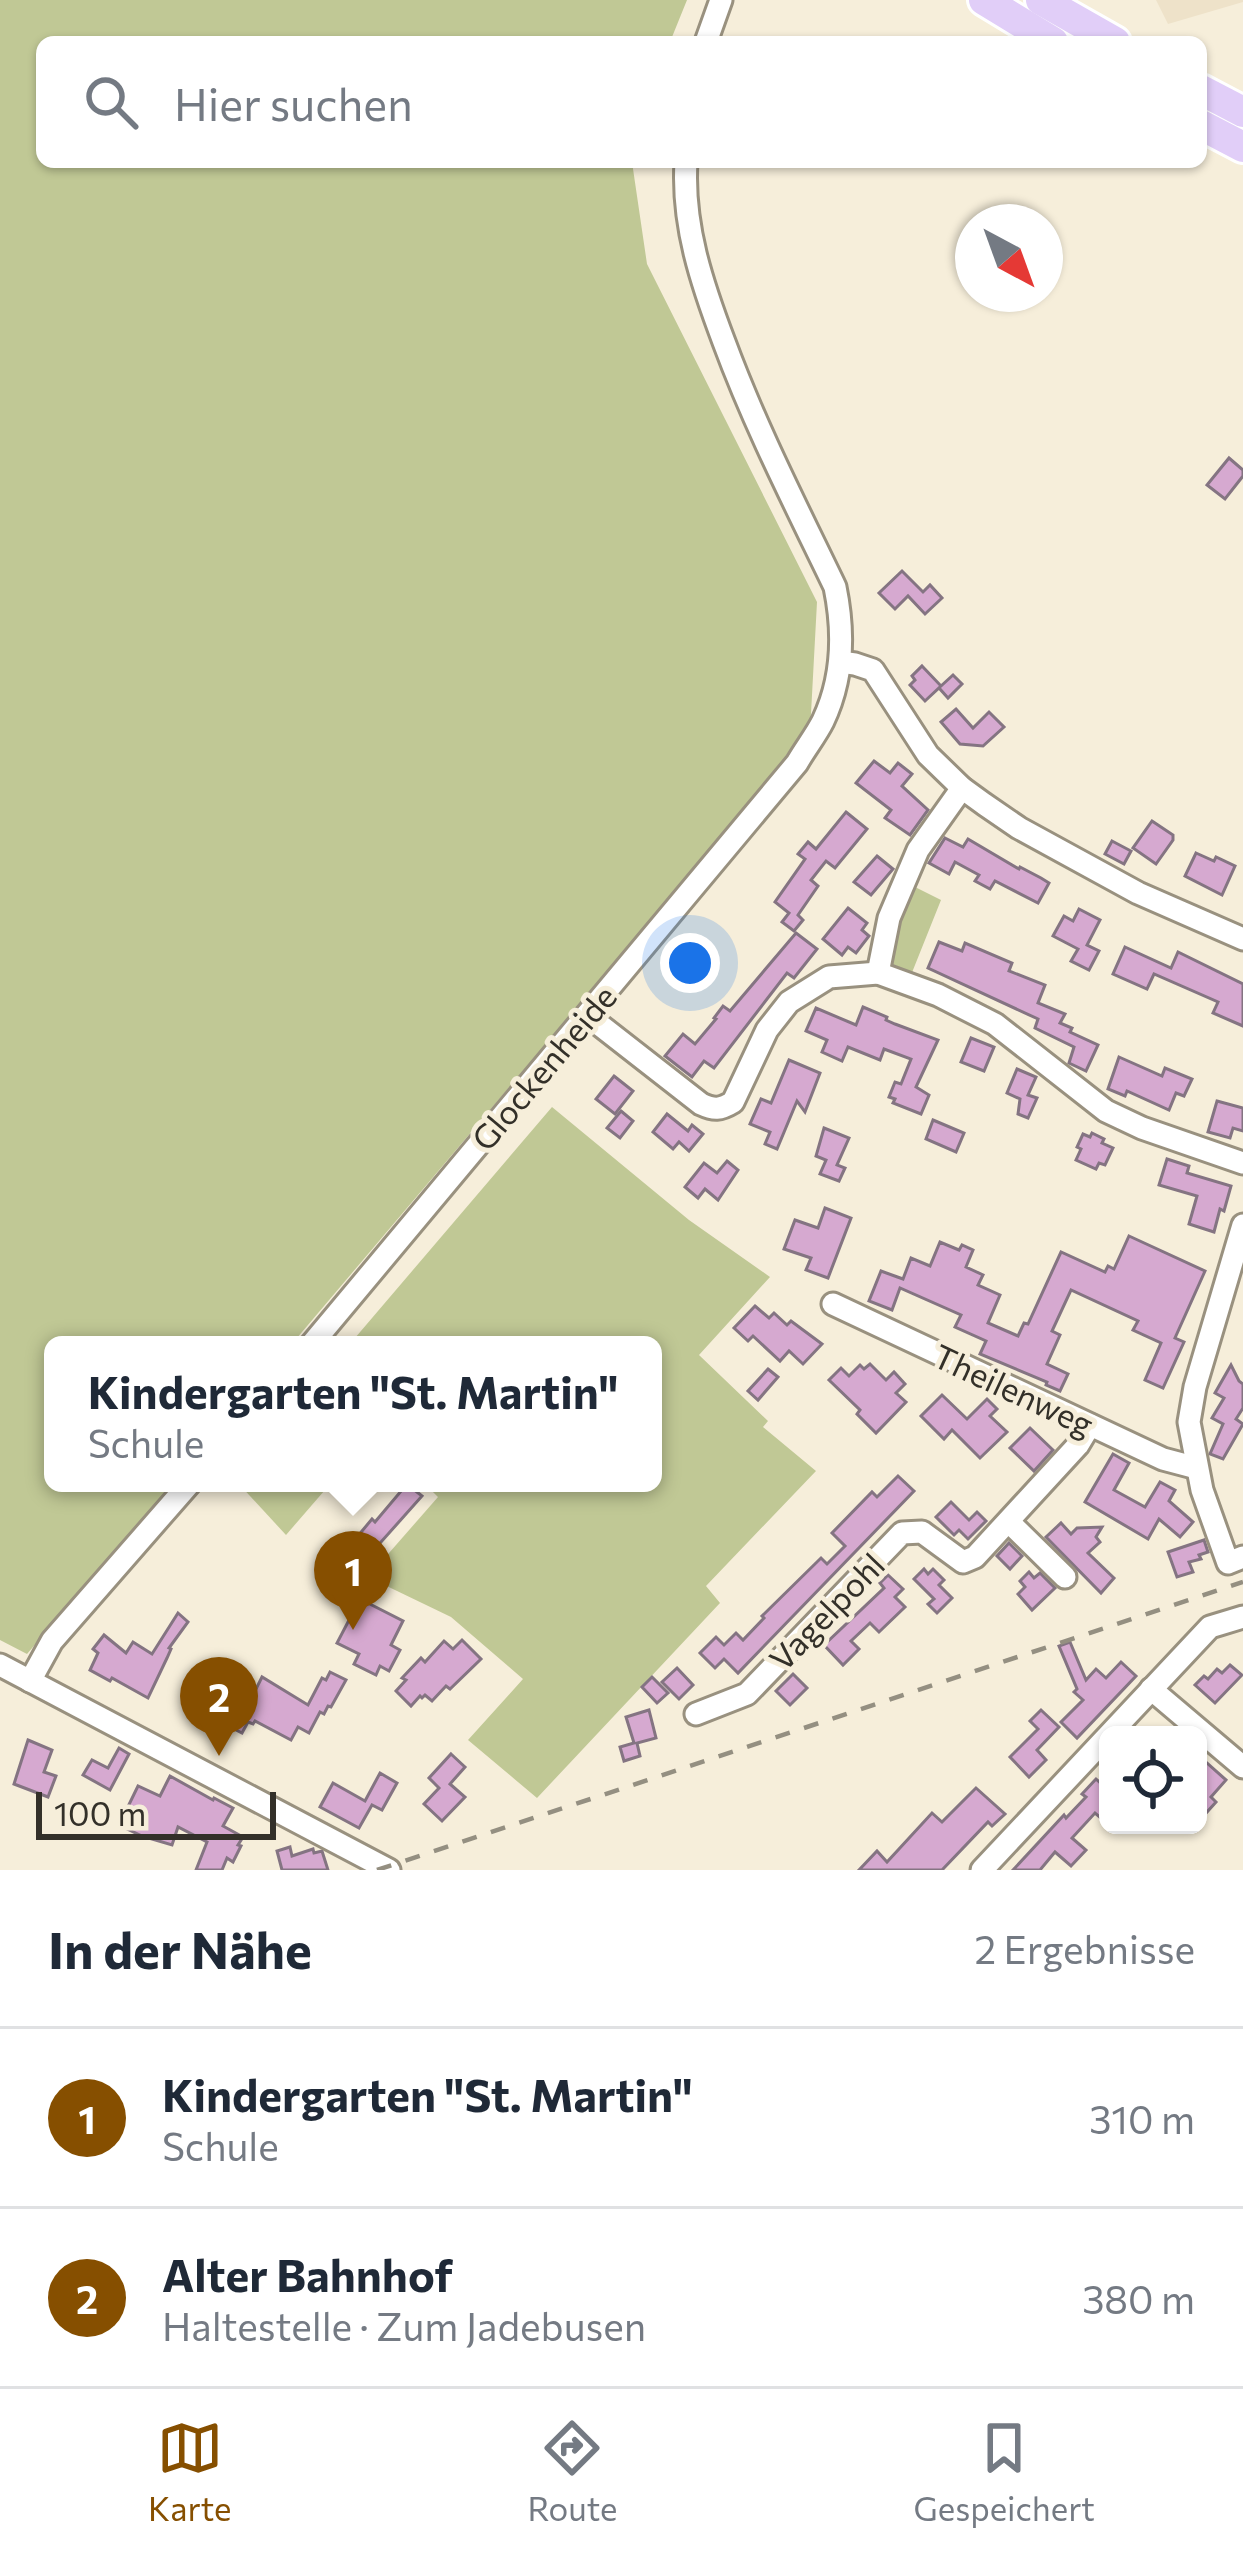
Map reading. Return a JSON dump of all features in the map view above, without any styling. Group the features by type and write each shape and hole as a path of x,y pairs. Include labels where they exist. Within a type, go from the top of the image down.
{"highway":[{"path":"984,0 1043,36"},
{"path":"1040,0 1104,36"},
{"path":"1207,93 1243,112"},
{"path":"1207,128 1243,147"}],"street":[{"path":"708,36 721,0"},
{"name":"Glockenheide","path":"319,1336 797,763 824,719 840,662 841,616 835,587 744,396 699,275 684,193 686,168"},
{"path":"840,662 873,670 928,754 962,788 1019,829 1118,882 1243,939"},
{"path":"878,973 889,918 918,850 962,788"},
{"path":"587,1015 701,1104 722,1108 733,1102 767,1030 789,1002 829,977 878,973 938,995 995,1024 1106,1111 1243,1163"},
{"path":"1236,1560 1197,1468 1189,1422 1243,1225"},
{"name":"Theilenweg","path":"833,1304 1163,1459 1197,1468"},
{"name":"Vagelpohl","path":"696,1714 746,1694 902,1533 922,1532 963,1562 975,1557 1078,1445 1090,1425"},
{"path":"30,1681 52,1641 182,1492"},
{"path":"1009,1522 1065,1577"},
{"path":"982,1870 1210,1627 1243,1618"},
{"path":"0,1665 389,1870"},
{"path":"1151,1689 1243,1768"}],"shaded area":[{"path":"1156,0 1243,0 1243,2 1168,24"}],"green space":[{"path":"0,0 687,0 672,36 36,36 36,168 633,168 647,264 817,602 810,732 299,1336 44,1336 44,1492 165,1492 27,1654 0,1640"},
{"path":"909,884 941,900 911,975 886,963"},
{"path":"552,1107 689,1220 770,1277 699,1355 768,1421 763,1427 816,1471 706,1586 720,1603 537,1798 468,1740 523,1679 451,1617 368,1577 438,1497 433,1492 662,1492 662,1336 357,1336"},
{"path":"246,1492 323,1492 286,1535"}],"building":[{"path":"1229,458 1243,470 1243,476 1225,499 1207,485"},
{"path":"902,571 923,592 930,585 942,598 925,614 908,596 895,609 879,593"},
{"path":"922,666 941,686 953,675 962,684 948,698 939,688 925,701 910,685"},
{"path":"956,709 973,728 989,712 1004,727 983,746 960,744 941,722"},
{"path":"874,761 890,773 898,763 912,774 902,786 928,810 910,835 885,818 891,810 856,783"},
{"path":"846,812 867,829 835,868 826,861 811,880 818,886 798,915 803,920 794,931 782,922 789,913 775,902 805,859 798,854 808,842 816,849"},
{"path":"1152,821 1173,835 1156,864 1133,848"},
{"path":"945,838 963,847 968,839 1049,883 1038,903 995,881 990,889 975,881 979,875 955,862 949,874 929,863"},
{"path":"1112,841 1131,851 1124,864 1105,854"},
{"path":"1196,853 1235,866 1222,895 1185,876"},
{"path":"877,856 893,869 871,895 854,882"},
{"path":"848,908 867,923 862,930 869,936 856,953 848,947 842,955 823,939"},
{"path":"1079,909 1100,920 1087,945 1099,951 1089,970 1071,961 1078,949 1053,936 1064,916 1073,921"},
{"path":"796,933 817,949 794,978 787,973 714,1068 704,1061 692,1077 665,1056 683,1034 695,1044 723,1006 730,1011"},
{"path":"939,942 962,951 965,943 1012,963 1009,971 1045,985 1038,1003 1065,1014 1060,1023 1098,1045 1086,1071 1069,1063 1074,1047 1035,1028 1038,1019 928,968"},
{"path":"1125,947 1171,968 1178,952 1243,984 1243,1026 1213,1013 1218,1002 1154,974 1147,989 1113,974"},
{"path":"863,1007 938,1040 916,1087 929,1095 921,1114 889,1097 895,1082 901,1084 911,1059 884,1049 880,1060 848,1047 842,1061 822,1052 827,1040 806,1031 816,1008 856,1025"},
{"path":"971,1038 994,1047 984,1071 961,1062"},
{"path":"1119,1057 1162,1076 1165,1068 1192,1079 1184,1096 1176,1093 1169,1110 1127,1091 1125,1096 1108,1089"},
{"path":"789,1060 820,1073 805,1112 797,1101 777,1149 765,1144 770,1132 750,1124 761,1099 771,1103"},
{"path":"1017,1069 1036,1077 1028,1095 1037,1098 1028,1118 1018,1114 1020,1099 1007,1093"},
{"path":"614,1076 633,1091 615,1114 596,1099"},
{"path":"1217,1101 1243,1108 1243,1131 1233,1128 1230,1138 1208,1132"},
{"path":"621,1111 633,1121 620,1138 607,1128"},
{"path":"667,1114 688,1131 692,1125 703,1134 689,1151 679,1142 673,1149 653,1132"},
{"path":"933,1120 964,1133 956,1152 926,1139"},
{"path":"824,1128 849,1138 837,1165 845,1168 839,1181 820,1174 826,1160 816,1156"},
{"path":"1092,1133 1113,1148 1105,1165 1099,1163 1096,1169 1076,1160 1083,1134 1090,1137"},
{"path":"1167,1159 1189,1166 1187,1173 1231,1186 1214,1232 1189,1224 1197,1196 1159,1185"},
{"path":"727,1161 738,1170 718,1200 705,1189 698,1198 685,1187 704,1163 717,1173"},
{"path":"825,1208 851,1218 828,1278 806,1270 811,1258 784,1249 795,1220 818,1228"},
{"path":"1129,1236 1205,1271 1175,1338 1184,1342 1163,1388 1145,1380 1161,1343 1133,1330 1138,1321 1071,1290 1052,1331 1060,1335 1047,1364 1068,1374 1060,1391 980,1354 986,1341 955,1327 961,1315 900,1288 892,1310 869,1301 881,1271 903,1279 911,1258 930,1266 940,1242 959,1250 962,1245 973,1250 966,1267 983,1275 978,1285 1000,1295 988,1323 1018,1336 1061,1252 1105,1272 1108,1266 1114,1269"},
{"path":"755,1306 769,1318 774,1313 787,1325 791,1321 822,1344 803,1364 789,1351 780,1361 753,1336 748,1341 734,1328"},
{"path":"870,1364 886,1380 894,1372 905,1384 896,1393 906,1402 876,1433 829,1380 841,1368 849,1376 860,1365 864,1369"},
{"path":"1231,1365 1243,1384 1243,1408 1236,1419 1243,1424 1223,1459 1210,1454 1223,1424 1212,1418 1224,1398 1215,1393"},
{"path":"768,1369 778,1377 758,1400 748,1391"},
{"path":"942,1395 967,1419 987,1399 997,1409 990,1416 1007,1432 980,1458 952,1430 944,1439 921,1416"},
{"path":"1030,1428 1053,1450 1034,1471 1010,1448"},
{"path":"1113,1454 1129,1463 1114,1490 1145,1507 1160,1482 1175,1490 1169,1501 1193,1522 1180,1537 1159,1519 1148,1539 1085,1502"},
{"path":"898,1476 914,1491 738,1673 724,1659 715,1668 700,1653 716,1637 724,1645 736,1633 743,1640 821,1558 827,1564 845,1546 832,1533 872,1492 877,1497"},
{"path":"400,1492 422,1496 373,1551 357,1537 372,1519 375,1522"},
{"path":"951,1502 969,1520 977,1512 986,1521 968,1539 959,1530 954,1535 936,1517"},
{"path":"1061,1523 1071,1534 1077,1528 1102,1527 1096,1537 1100,1542 1088,1553 1114,1578 1101,1593 1046,1537"},
{"path":"1204,1540 1208,1552 1189,1562 1193,1572 1177,1577 1168,1552"},
{"path":"1009,1543 1022,1556 1010,1569 997,1556"},
{"path":"924,1569 928,1574 933,1569 944,1580 939,1585 952,1598 937,1613 928,1604 934,1599 914,1579"},
{"path":"1029,1572 1034,1578 1040,1573 1055,1588 1032,1610 1018,1594 1025,1587 1020,1581"},
{"path":"888,1575 903,1589 895,1597 905,1607 879,1632 870,1623 851,1641 859,1649 843,1665 824,1645 884,1588 880,1583"},
{"path":"360,1599 403,1621 391,1645 400,1650 389,1671 380,1666 376,1675 354,1664 359,1654 337,1643"},
{"path":"178,1613 188,1622 169,1648 148,1698 90,1670 98,1653 93,1649 104,1635 126,1653 133,1642 152,1654"},
{"path":"462,1640 481,1659 450,1689 446,1686 432,1701 420,1696 411,1706 396,1691 421,1658 425,1662 444,1641 453,1649"},
{"path":"1070,1642 1086,1680 1096,1669 1106,1678 1121,1662 1136,1676 1077,1738 1061,1722 1083,1700 1074,1692 1077,1689 1059,1646"},
{"path":"1230,1665 1242,1675 1215,1703 1195,1685"},
{"path":"677,1668 693,1685 679,1699 662,1682"},
{"path":"330,1672 346,1680 309,1733 298,1727 291,1740 255,1721 248,1722 242,1733 215,1719 233,1694 240,1698 244,1691 253,1695 262,1677 308,1705"},
{"path":"793,1674 807,1688 790,1705 776,1691"},
{"path":"652,1677 668,1693 657,1703 642,1687"},
{"path":"649,1710 656,1738 637,1743 640,1756 624,1761 620,1747 634,1743 626,1717"},
{"path":"1041,1710 1059,1727 1037,1750 1046,1760 1029,1777 1010,1757 1038,1729 1030,1721"},
{"path":"28,1740 52,1750 44,1772 56,1776 48,1797 14,1784"},
{"path":"119,1748 129,1754 110,1790 83,1775 92,1760 108,1768"},
{"path":"451,1754 465,1767 450,1784 465,1797 442,1821 424,1804 439,1788 429,1778"},
{"path":"1207,1763 1226,1780 1211,1797 1216,1802 1207,1812"},
{"path":"380,1773 397,1783 382,1810 372,1805 359,1828 320,1807 333,1783 365,1801"},
{"path":"170,1776 233,1808 223,1826 243,1837 233,1862 227,1858 222,1870 196,1870 207,1842 178,1827 172,1845 119,1825 138,1786 160,1796"},
{"path":"1096,1779 1099,1782 1099,1816 1095,1813 1072,1838 1086,1850 1071,1866 1055,1852 1040,1870 1013,1870 1086,1797 1082,1794"},
{"path":"976,1788 1005,1814 992,1826 988,1822 942,1870 859,1870 877,1851 887,1862 932,1813 942,1822"},
{"path":"290,1847 292,1856 322,1851 328,1870 282,1870 277,1851"}],"railway":[{"path":"377,1870 1243,1582"}],"place":[{"name":"Kindergarten \"St. Martin\"","path":"353,1630"},
{"name":"Alter Bahnhof","path":"219,1756"}]}
